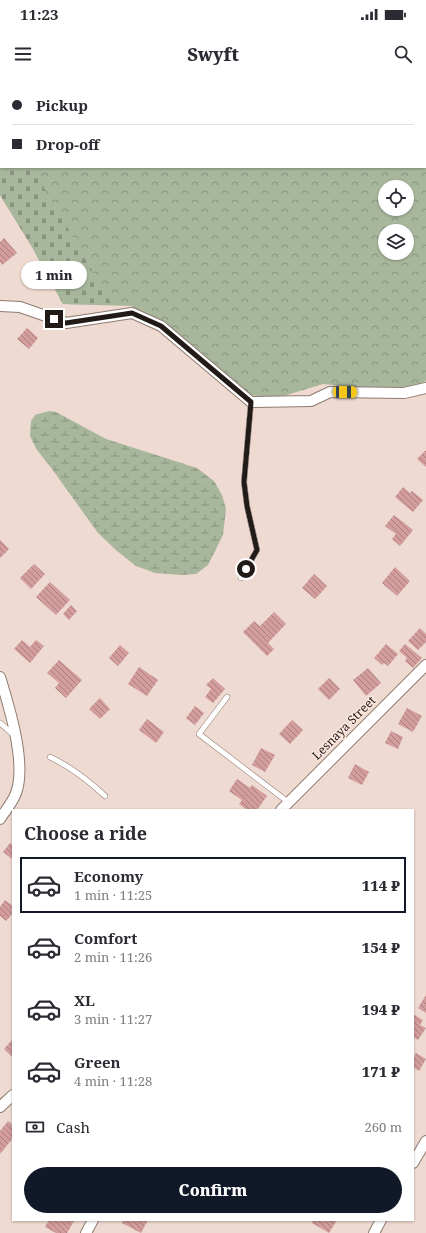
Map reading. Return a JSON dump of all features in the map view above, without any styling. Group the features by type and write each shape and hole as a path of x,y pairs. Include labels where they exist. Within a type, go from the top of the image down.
{"street":[{"path":"0,306 20,307 66,323 132,313 161,326 251,402 311,401 330,392 404,393 426,388"},
{"name":"Lesnaya Street","path":"285,806 426,665"},
{"path":"0,677 6,696 19,756 19,778 16,793 0,820"},
{"path":"0,1107 12,1095"},
{"path":"414,1161 426,1141"},
{"path":"86,1233 92,1221"},
{"path":"374,1233 380,1221"}],"lane":[{"path":"241,578 257,550 247,506 244,482 251,402"},
{"path":"227,697 199,734 285,806"},
{"path":"0,723 15,735"},
{"path":"50,757 68,765 105,796"}],"green space":[{"path":"0,168 426,168 426,381 406,392 323,384 277,398 250,395 162,323 131,306 63,304 32,247 0,195"},
{"path":"0,168 33,168 112,305 63,304 32,247 0,195"},
{"path":"49,411 56,412 106,439 197,468 214,481 222,495 226,509 223,535 208,565 196,574 182,575 155,573 136,566 98,533 37,450 30,436 31,421 35,415"}],"building":[{"path":"4,238 17,253 2,265 0,262 0,242"},
{"path":"27,328 38,338 29,349 17,339"},
{"path":"426,450 426,467 417,459"},
{"path":"403,487 410,493 412,491 423,500 413,512 395,497"},
{"path":"394,515 413,530 400,546 392,539 396,534 385,526"},
{"path":"0,540 9,549 0,558"},
{"path":"34,564 45,574 31,589 20,578"},
{"path":"395,567 410,581 397,596 382,583"},
{"path":"314,574 327,586 315,599 302,588"},
{"path":"50,582 70,600 56,615 36,597"},
{"path":"71,605 77,611 69,620 63,614"},
{"path":"274,612 286,624 268,643 274,649 267,656 243,632 254,621 260,626"},
{"path":"420,628 426,634 426,642 418,650 408,641"},
{"path":"22,640 30,647 36,640 44,646 30,663 14,649"},
{"path":"386,644 398,654 388,666 384,663 382,665 374,658"},
{"path":"405,644 422,658 413,668 405,661 407,658 399,651"},
{"path":"120,645 129,653 118,666 109,658"},
{"path":"59,660 82,680 66,698 55,688 59,683 47,673"},
{"path":"139,667 158,680 147,696 128,684"},
{"path":"368,668 381,683 366,696 353,680"},
{"path":"213,678 225,689 213,703 205,697 211,689 206,685"},
{"path":"329,678 340,689 329,700 318,689"},
{"path":"100,698 110,709 100,719 89,709"},
{"path":"195,706 204,713 195,725 186,718"},
{"path":"407,708 422,716 413,732 398,724"},
{"path":"147,719 164,732 156,743 139,730"},
{"path":"292,720 303,730 290,744 279,734"},
{"path":"391,731 403,737 398,749 385,743"},
{"path":"261,748 275,755 265,772 252,765"},
{"path":"355,764 369,772 362,785 348,778"},
{"path":"237,779 250,788 252,785 267,796 258,809 246,809 239,804 242,800 229,791"},
{"path":"10,843 12,844 12,859 3,852"},
{"path":"5,900 12,905 12,914 6,921 0,916 0,907"},
{"path":"426,995 426,1013 418,1008"},
{"path":"414,1015 423,1020 420,1025 426,1028 418,1040 414,1038"},
{"path":"12,1040 12,1057 4,1049"},
{"path":"416,1053 426,1059 419,1071 414,1068 414,1056"},
{"path":"8,1121 12,1124 12,1139 0,1154 0,1131"},
{"path":"48,1221 74,1221 67,1233 56,1233 45,1227"},
{"path":"123,1221 147,1221 141,1233 122,1223"},
{"path":"313,1221 336,1221 329,1233 312,1223"}],"route":[{"path":"54,319 66,323 132,313 161,326 251,402 244,482 247,506 257,550 246,569"}]}
